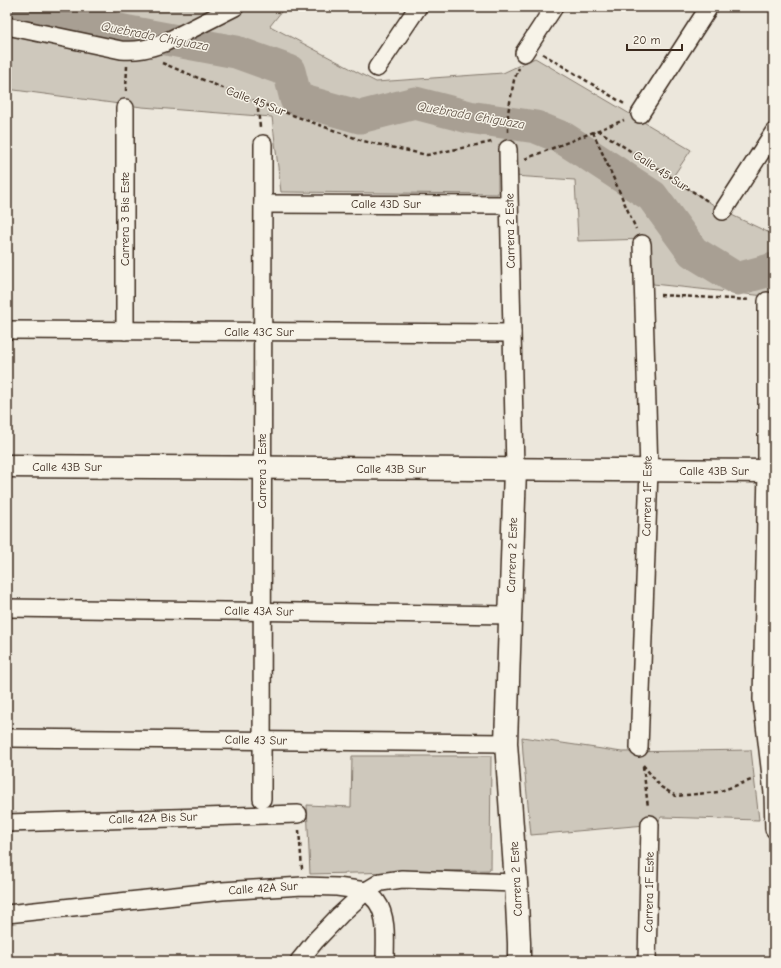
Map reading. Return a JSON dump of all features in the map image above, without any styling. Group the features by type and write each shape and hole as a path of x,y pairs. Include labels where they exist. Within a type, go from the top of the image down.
{"street":[{"path":"7,26 121,50 143,50 164,43 235,7"},
{"path":"377,68 418,7"},
{"path":"527,49 554,7"},
{"path":"640,114 709,7"},
{"name":"Carrera 3 Bis Este","path":"125,108 125,331"},
{"path":"723,211 774,132"},
{"name":"Carrera 3 Este","path":"262,799 263,144"},
{"name":"Carrera 2 Este","path":"508,151 515,469 506,743 516,884 519,961"},
{"name":"Calle 43D Sur","path":"263,204 509,205"},
{"name":"Carrera 1F Este","path":"639,748 649,470 642,244"},
{"path":"768,301 770,471 768,699 770,771 773,793 774,829"},
{"name":"Calle 43C Sur","path":"7,330 512,334"},
{"name":"Calle 43B Sur","path":"7,466 770,471"},
{"name":"Calle 43A Sur","path":"7,608 510,615"},
{"name":"Calle 43 Sur","path":"7,738 506,743"},
{"name":"Calle 42A Bis Sur","path":"7,823 298,814"},
{"name":"Carrera 1F Este","path":"647,961 650,824"},
{"path":"299,961 316,940 340,915 366,891 381,882 402,879 516,884"},
{"name":"Calle 42A Sur","path":"7,914 222,891 303,886 338,887 366,891"},
{"path":"366,891 377,902 383,913 386,938 385,961"}],"path":[{"path":"527,49 640,114 551,149 508,151 508,113 514,80 527,49"},
{"path":"125,108 130,50"},
{"name":"Calle 45 Sur","path":"162,63 257,102 363,141 427,155 493,142"},
{"path":"257,102 263,144"},
{"name":"Calle 45 Sur","path":"598,130 723,211"},
{"path":"593,132 642,244"},
{"path":"644,294 768,301"},
{"path":"639,748 643,765 650,824"},
{"path":"643,765 660,787 676,796 718,792 770,771"},
{"path":"298,814 303,886"}],"shaded area":[{"path":"7,7 285,7 270,26 376,82 503,73 535,58 691,150 672,178 723,211 774,235 774,305 765,296 653,284 647,239 578,241 575,180 498,175 498,194 281,192 272,117 142,107 7,89"},
{"path":"522,737 622,752 751,750 759,820 661,817 657,824 531,835"},
{"path":"352,756 491,756 490,870 310,874 307,805 351,807"}],"waterway":[{"name":"Quebrada Chiguaza","path":"26,7 41,12 129,32 236,52 289,71 296,99 360,117 415,103 469,117 536,127 563,138 652,196 693,252 737,279 774,269"}]}
